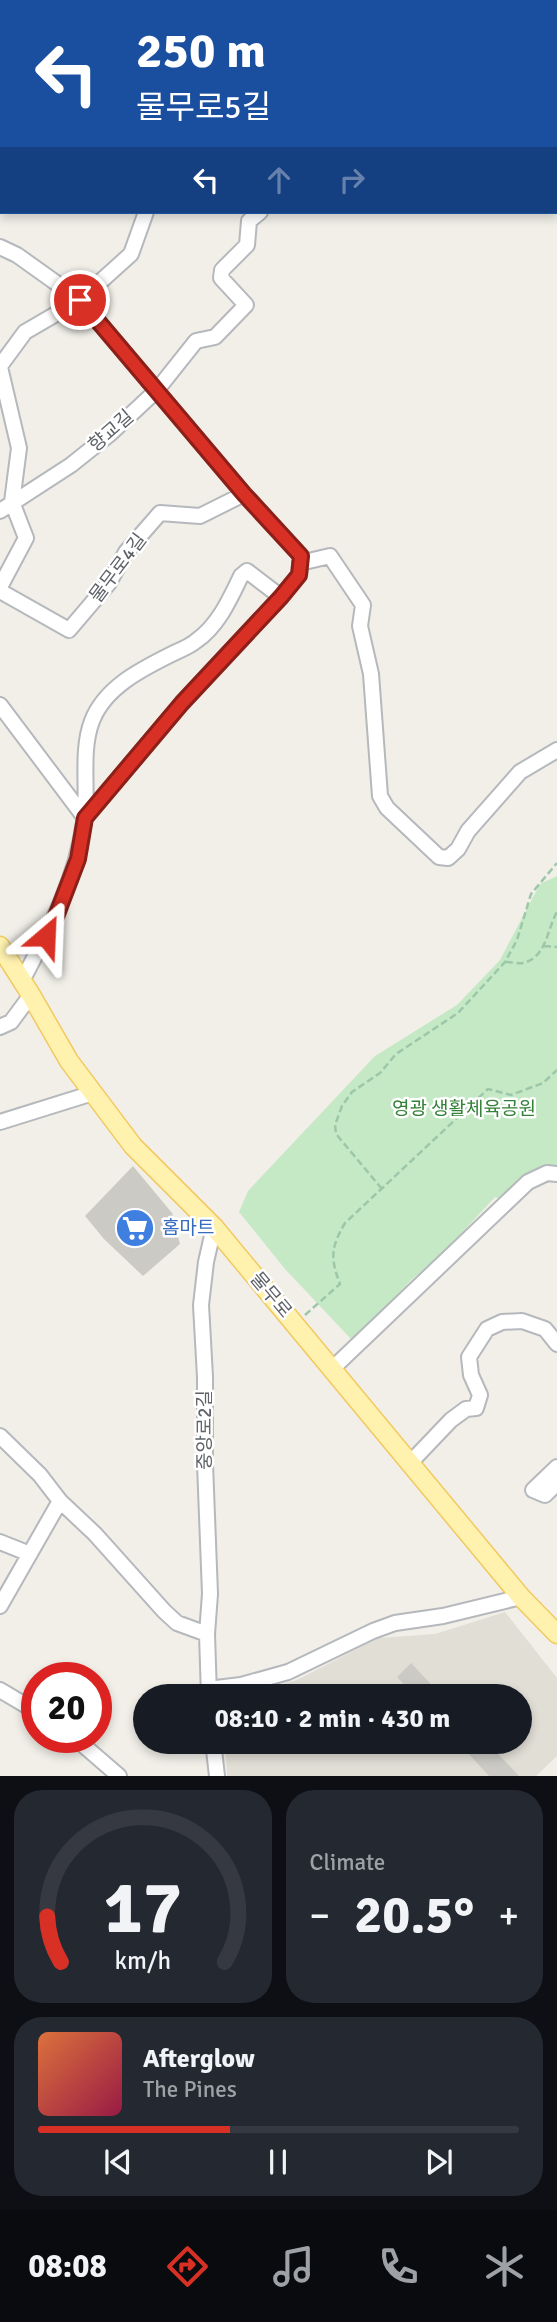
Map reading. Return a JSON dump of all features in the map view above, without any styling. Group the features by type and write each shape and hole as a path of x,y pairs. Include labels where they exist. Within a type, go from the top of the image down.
{"main road":[{"name":"물무로","path":"0,946 69,1061 133,1146 214,1227 521,1597 557,1634"}],"street":[{"path":"0,589 26,538 6,507 19,447 0,366 25,332 80,300 131,254 145,214"},
{"name":"향교길","path":"6,507 71,465 111,433 157,390 196,341 215,338 246,305 221,278 222,270 247,245 249,222 258,214"},
{"path":"0,247 17,255 80,300 244,494 301,556 299,575 281,597 182,703 85,818"},
{"name":"물무로4길","path":"0,589 69,630 110,583 126,552 160,513 200,516 244,494"},
{"path":"300,563 330,556 363,605 360,626 371,674 380,796 387,808 439,857 449,858 458,849 468,831 520,772 557,750"},
{"path":"0,1027 11,1022 27,988 78,859 85,818 84,769 92,722 105,700 133,674 196,641 217,620 247,571 281,597"},
{"path":"0,705 85,818"},
{"path":"0,1122 93,1093"},
{"path":"332,1369 528,1182 547,1173 557,1174"},
{"name":"중앙로2길","path":"209,1684 207,1634 211,1594 201,1305 206,1262 214,1227"},
{"path":"410,1464 452,1420 466,1409 477,1408 480,1395 471,1375 468,1357 487,1329 502,1322 522,1321 545,1329 557,1344"},
{"path":"0,1436 40,1475 60,1501 171,1617 189,1629 207,1634"},
{"path":"557,1467 533,1490 545,1495 557,1483"},
{"path":"0,1606 60,1501"},
{"path":"0,1542 30,1554"},
{"path":"245,1684 288,1672 395,1623 443,1616 521,1597"},
{"path":"0,1690 21,1702"},
{"path":"92,1753 119,1776"},
{"path":"214,1754 217,1776"}],"path":[{"path":"382,1189 336,1134 335,1125 342,1106 352,1092 380,1073 396,1054 458,1013 505,962 517,940 531,894 557,863"},
{"path":"505,962 524,963 544,946 557,912"},
{"path":"544,946 557,947"},
{"path":"295,1325 340,1284 333,1264 335,1240 345,1223 488,1089 511,1095 543,1083 557,1070"}],"shaded area":[{"path":"505,1612 557,1678 557,1756 536,1776 227,1776 226,1754 532,1754 532,1684 282,1684 297,1680 378,1638 435,1634"}],"green space":[{"name":"영광 생활체육공원","path":"557,876 557,1171 545,1167 513,1204 495,1197 442,1254 411,1280 353,1341 285,1269 239,1212 248,1191 375,1056 457,1005 500,960 540,884"}],"building":[{"name":"홈마트","path":"133,1166 172,1213 180,1244 143,1276 104,1239 85,1216"},
{"path":"411,1663 431,1684 404,1684 397,1677"},
{"path":"469,1754 498,1754 519,1776 489,1776"}],"place":[{"name":"홈마트","path":"135,1228"}],"route":[{"path":"46,936 78,859 85,818 182,703 281,597 299,575 301,556 244,494 80,300"}]}
